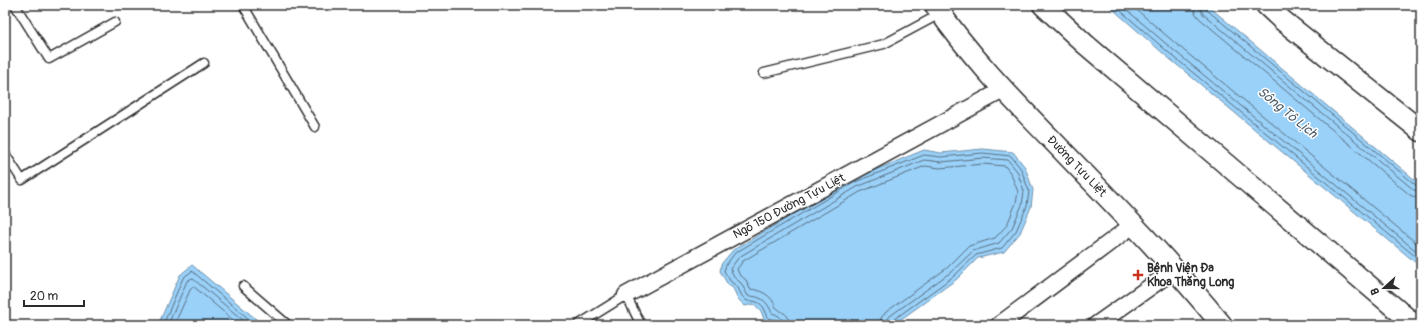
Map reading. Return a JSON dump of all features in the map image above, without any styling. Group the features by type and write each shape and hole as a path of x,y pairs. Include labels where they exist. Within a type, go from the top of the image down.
{"street":[{"path":"1043,5 1085,44 1415,325"},
{"path":"1266,5 1282,20 1421,131"},
{"name":"Đường Tựu Liệt","path":"938,9 968,50 1003,90 1133,225 1174,270 1217,323"},
{"name":"Ngõ 150 Đường Tựu Liệt","path":"626,295 1003,90"},
{"path":"999,325 1133,225"},
{"path":"1096,325 1174,270"}],"lane":[{"path":"15,5 49,59 115,22"},
{"path":"243,5 315,127"},
{"path":"764,74 884,44 938,9"},
{"path":"5,154 22,180 204,63"},
{"path":"243,286 288,325"},
{"path":"626,295 641,325"},
{"name":"Ngõ 150 Đường Tựu Liệt","path":"578,325 626,295"}],"water":[{"name":"Sông Tô Lịch","path":"1108,5 1207,5 1421,185 1421,267 1165,55"},
{"path":"983,149 1013,152 1025,167 1033,190 1031,207 1020,233 1004,252 978,258 957,279 893,325 780,325 778,323 765,322 761,311 754,304 745,306 738,299 733,288 728,285 720,271 722,263 733,250 853,179 924,150 941,153"},
{"path":"192,265 263,325 158,325 180,275"}],"place":[{"name":"Bệnh Viện Đa Khoa Thăng Long","path":"1138,275"}]}
